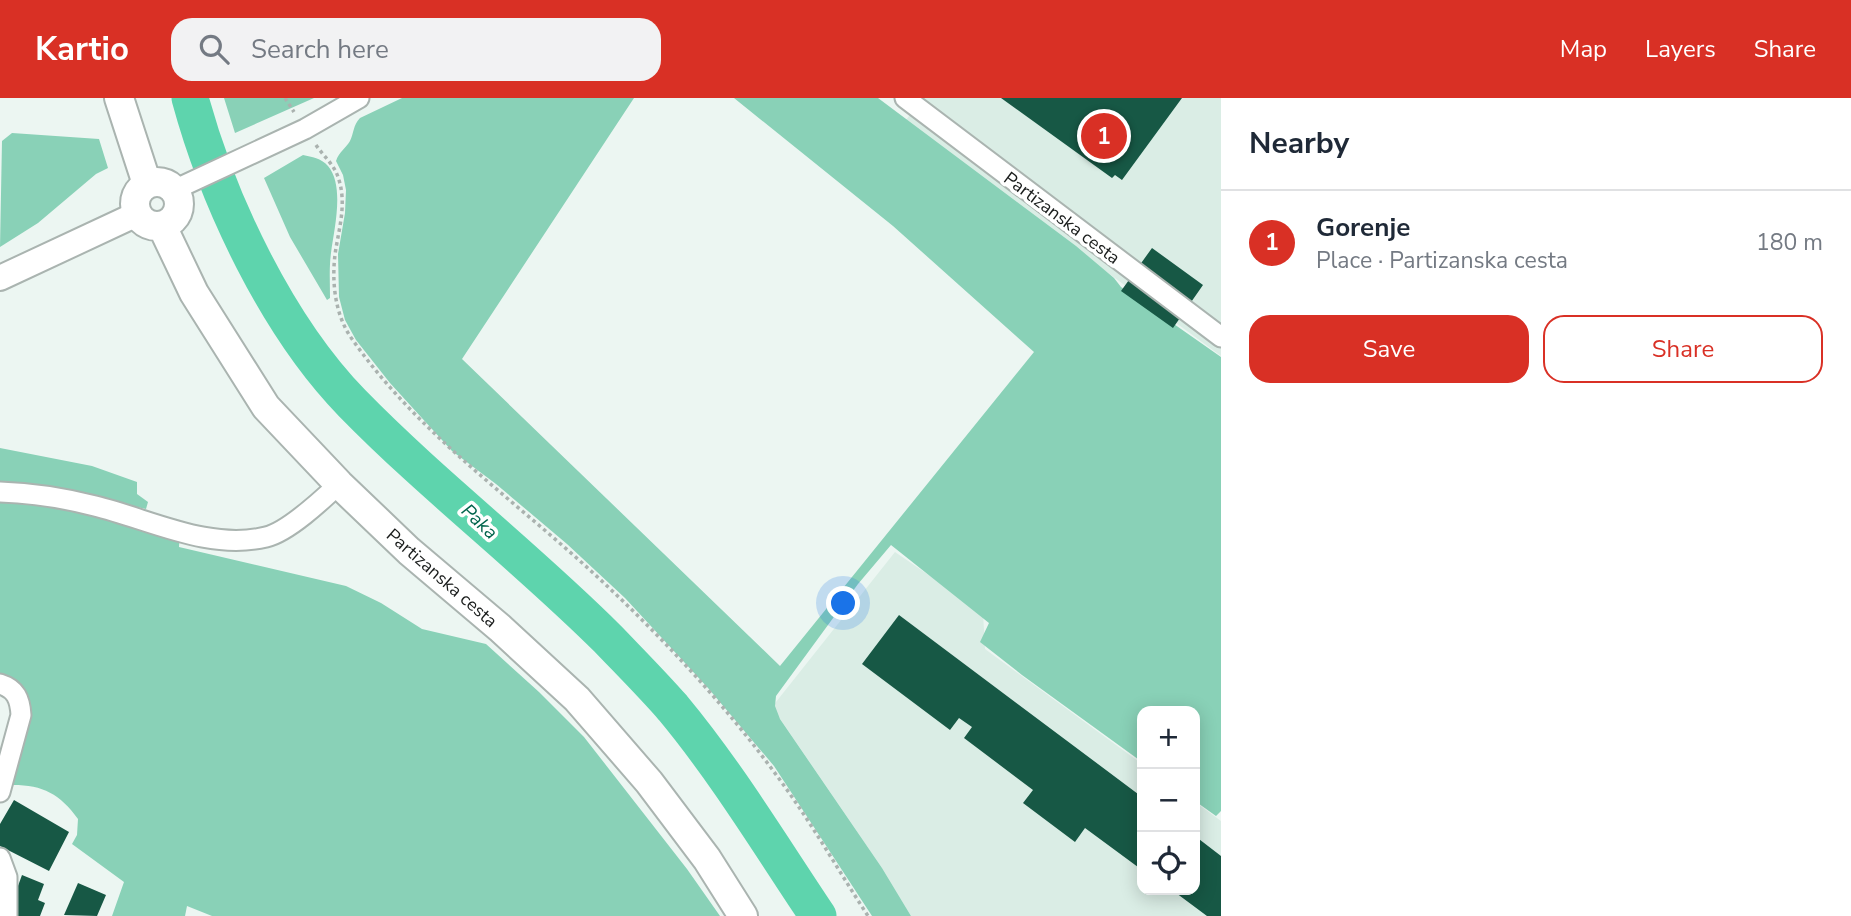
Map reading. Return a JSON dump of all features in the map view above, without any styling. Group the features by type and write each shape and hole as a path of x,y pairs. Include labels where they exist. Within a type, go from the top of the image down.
{"main road":[{"path":"119,98 173,185 178,196 178,211 169,223 162,226 147,224 137,214 135,200 141,188 173,185"},
{"name":"Partizanska cesta","path":"162,226 194,293 266,407 339,484 409,551 578,699 649,782 707,859 743,916"}],"street":[{"path":"173,185 251,156 306,129 359,98"},
{"name":"Partizanska cesta","path":"905,98 1221,337"},
{"path":"0,278 137,214"},
{"path":"0,492 52,496 189,533 240,542 269,537 317,505 339,484"},
{"path":"0,684 13,690 20,702 21,715 0,792"},
{"path":"0,858 7,877 7,916"}],"path":[{"path":"285,98 295,113"},
{"path":"323,155 331,162 340,181 343,204 335,251 334,282 338,312 352,340 418,418 471,468 605,584 646,623 717,702 784,786 868,916"}],"shaded area":[{"path":"922,98 1221,98 1221,356 904,123"},
{"path":"895,552 983,612 985,649 1137,760 1137,895 1200,895 1200,806 1221,821 1221,916 911,916 882,868 772,707"}],"green space":[{"path":"224,98 314,98 235,133"},
{"path":"402,98 634,98 462,359 780,666 1034,352 893,226 734,98 878,98 1076,246 1121,287 1221,357 1221,811 1216,816 1200,805 1200,706 1137,706 1137,758 980,642 989,623 891,545 858,584 776,696 775,706 780,719 882,868 911,916 872,916 774,766 708,688 625,598 567,544 452,451 390,383 356,340 345,320 339,297 338,254 346,190 336,161 350,141 360,118"},
{"path":"12,133 99,139 108,168 96,174 38,223 0,247 2,141"},
{"path":"303,155 325,163 333,174 336,185 337,208 330,259 330,298 327,300 290,237 264,178"},
{"path":"0,448 92,466 137,482 137,494 148,502 146,509 59,490 0,487"},
{"path":"0,498 180,529 179,547 346,586 381,603 422,629 486,644 584,737 687,869 720,916 212,916 187,906 185,916 112,916 124,882 72,844 77,835 78,819 71,810 57,797 42,789 13,785 5,780 26,724 0,680"}],"building":[{"path":"1001,98 1182,98 1122,180 1115,175 1112,178"},
{"path":"1152,248 1203,285 1173,328 1121,291"},
{"path":"899,615 1137,793 1137,866 1085,828 1075,842 1023,803 1033,790 964,738 972,727 959,718 950,730 862,664"},
{"path":"14,800 69,832 49,871 0,846 0,824"},
{"path":"1200,840 1221,856 1221,916 1207,916 1179,895 1200,895"},
{"path":"22,875 44,884 38,900 45,903 40,916 15,916 18,908 11,905"},
{"path":"78,883 106,895 97,916 64,915"}],"waterway":[{"name":"Paka","path":"190,98 217,178 253,260 275,300 325,372 383,434 577,609 665,699 730,784 818,916"}],"place":[{"name":"Gorenje","path":"1104,136"}]}
